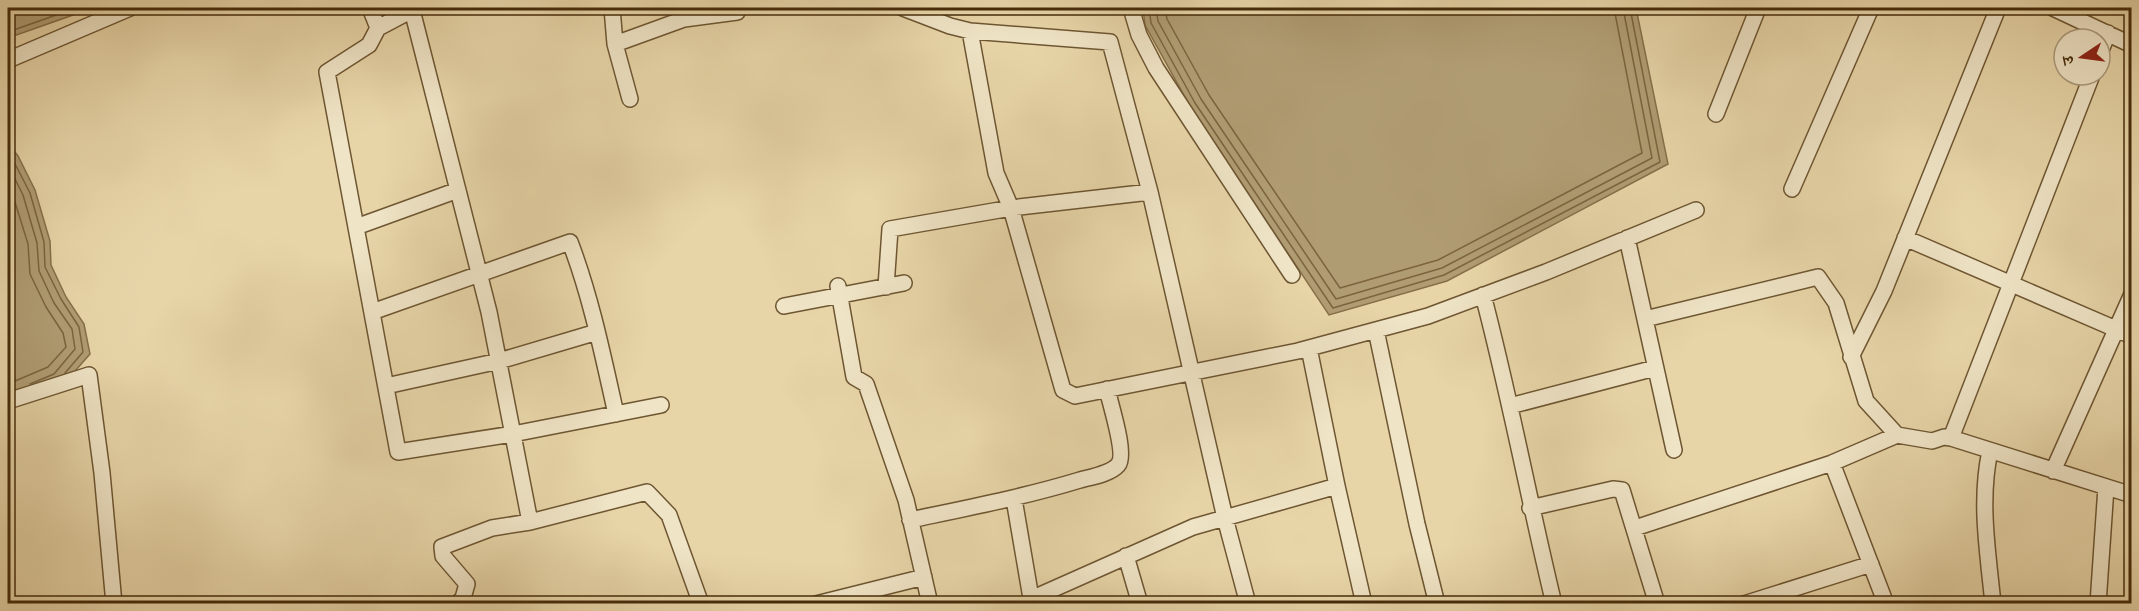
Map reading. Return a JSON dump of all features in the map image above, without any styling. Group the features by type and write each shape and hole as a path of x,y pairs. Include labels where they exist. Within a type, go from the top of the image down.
{"street":[{"path":"8,60 130,8"},
{"path":"370,8 378,28"},
{"path":"612,8 615,45 630,99"},
{"path":"615,45 684,19 737,12 738,8"},
{"path":"903,8 970,31 1110,42 1150,192 1225,518 1248,603"},
{"path":"1131,8 1139,35 1156,68 1292,275"},
{"path":"1716,114 1758,8"},
{"path":"1792,189 1871,8"},
{"path":"1851,357 1884,291 1998,8"},
{"path":"2054,8 2095,27"},
{"path":"530,522 513,434 479,273 411,10 378,28 369,45 327,72 398,452 513,434 661,405"},
{"path":"970,31 996,173 1011,208 1063,390 1075,396 1309,348 1428,316 1696,210"},
{"path":"2112,35 2132,45"},
{"path":"1951,438 2087,87"},
{"path":"356,227 458,190"},
{"path":"886,287 890,229 1011,208 1150,192"},
{"path":"1627,238 1674,450"},
{"path":"1905,238 2124,333"},
{"path":"372,312 570,242 580,268 616,414"},
{"path":"1645,319 1818,277 1836,303 1866,400 1897,435"},
{"path":"784,306 839,291 904,283"},
{"path":"839,291 854,376 866,384 910,520 930,603"},
{"path":"2053,471 2124,333 2132,294"},
{"path":"1483,295 1510,406 1530,508 1554,603"},
{"path":"1376,330 1417,524 1437,603"},
{"path":"386,386 498,361 597,332"},
{"path":"1309,348 1364,603"},
{"path":"1510,406 1655,368"},
{"path":"8,401 89,375 102,473 114,603"},
{"path":"910,520 1014,499 1101,474 1118,466 1120,447 1107,389"},
{"path":"1635,528 1832,463 1897,435 1932,441 1944,437 1951,438 2132,495"},
{"path":"1990,451 1985,475 1986,536 1993,603"},
{"path":"1832,463 1886,603"},
{"path":"1014,499 1031,601 1193,527 1337,486"},
{"path":"2098,603 2106,487"},
{"path":"1530,508 1612,489 1622,490 1657,603"},
{"path":"457,603 464,598 467,584 443,556 442,548 492,528 530,522 647,492 669,515 701,603"},
{"path":"1126,556 1140,603"},
{"path":"1744,603 1871,564"},
{"path":"816,603 924,577"}],"water":[{"path":"8,8 93,8 8,38"},
{"path":"1143,8 1636,8 1668,164 1447,281 1329,315 1190,106 1145,25"},
{"path":"8,143 18,156 35,190 50,241 51,265 66,297 84,324 90,354 62,386 8,409"}]}
